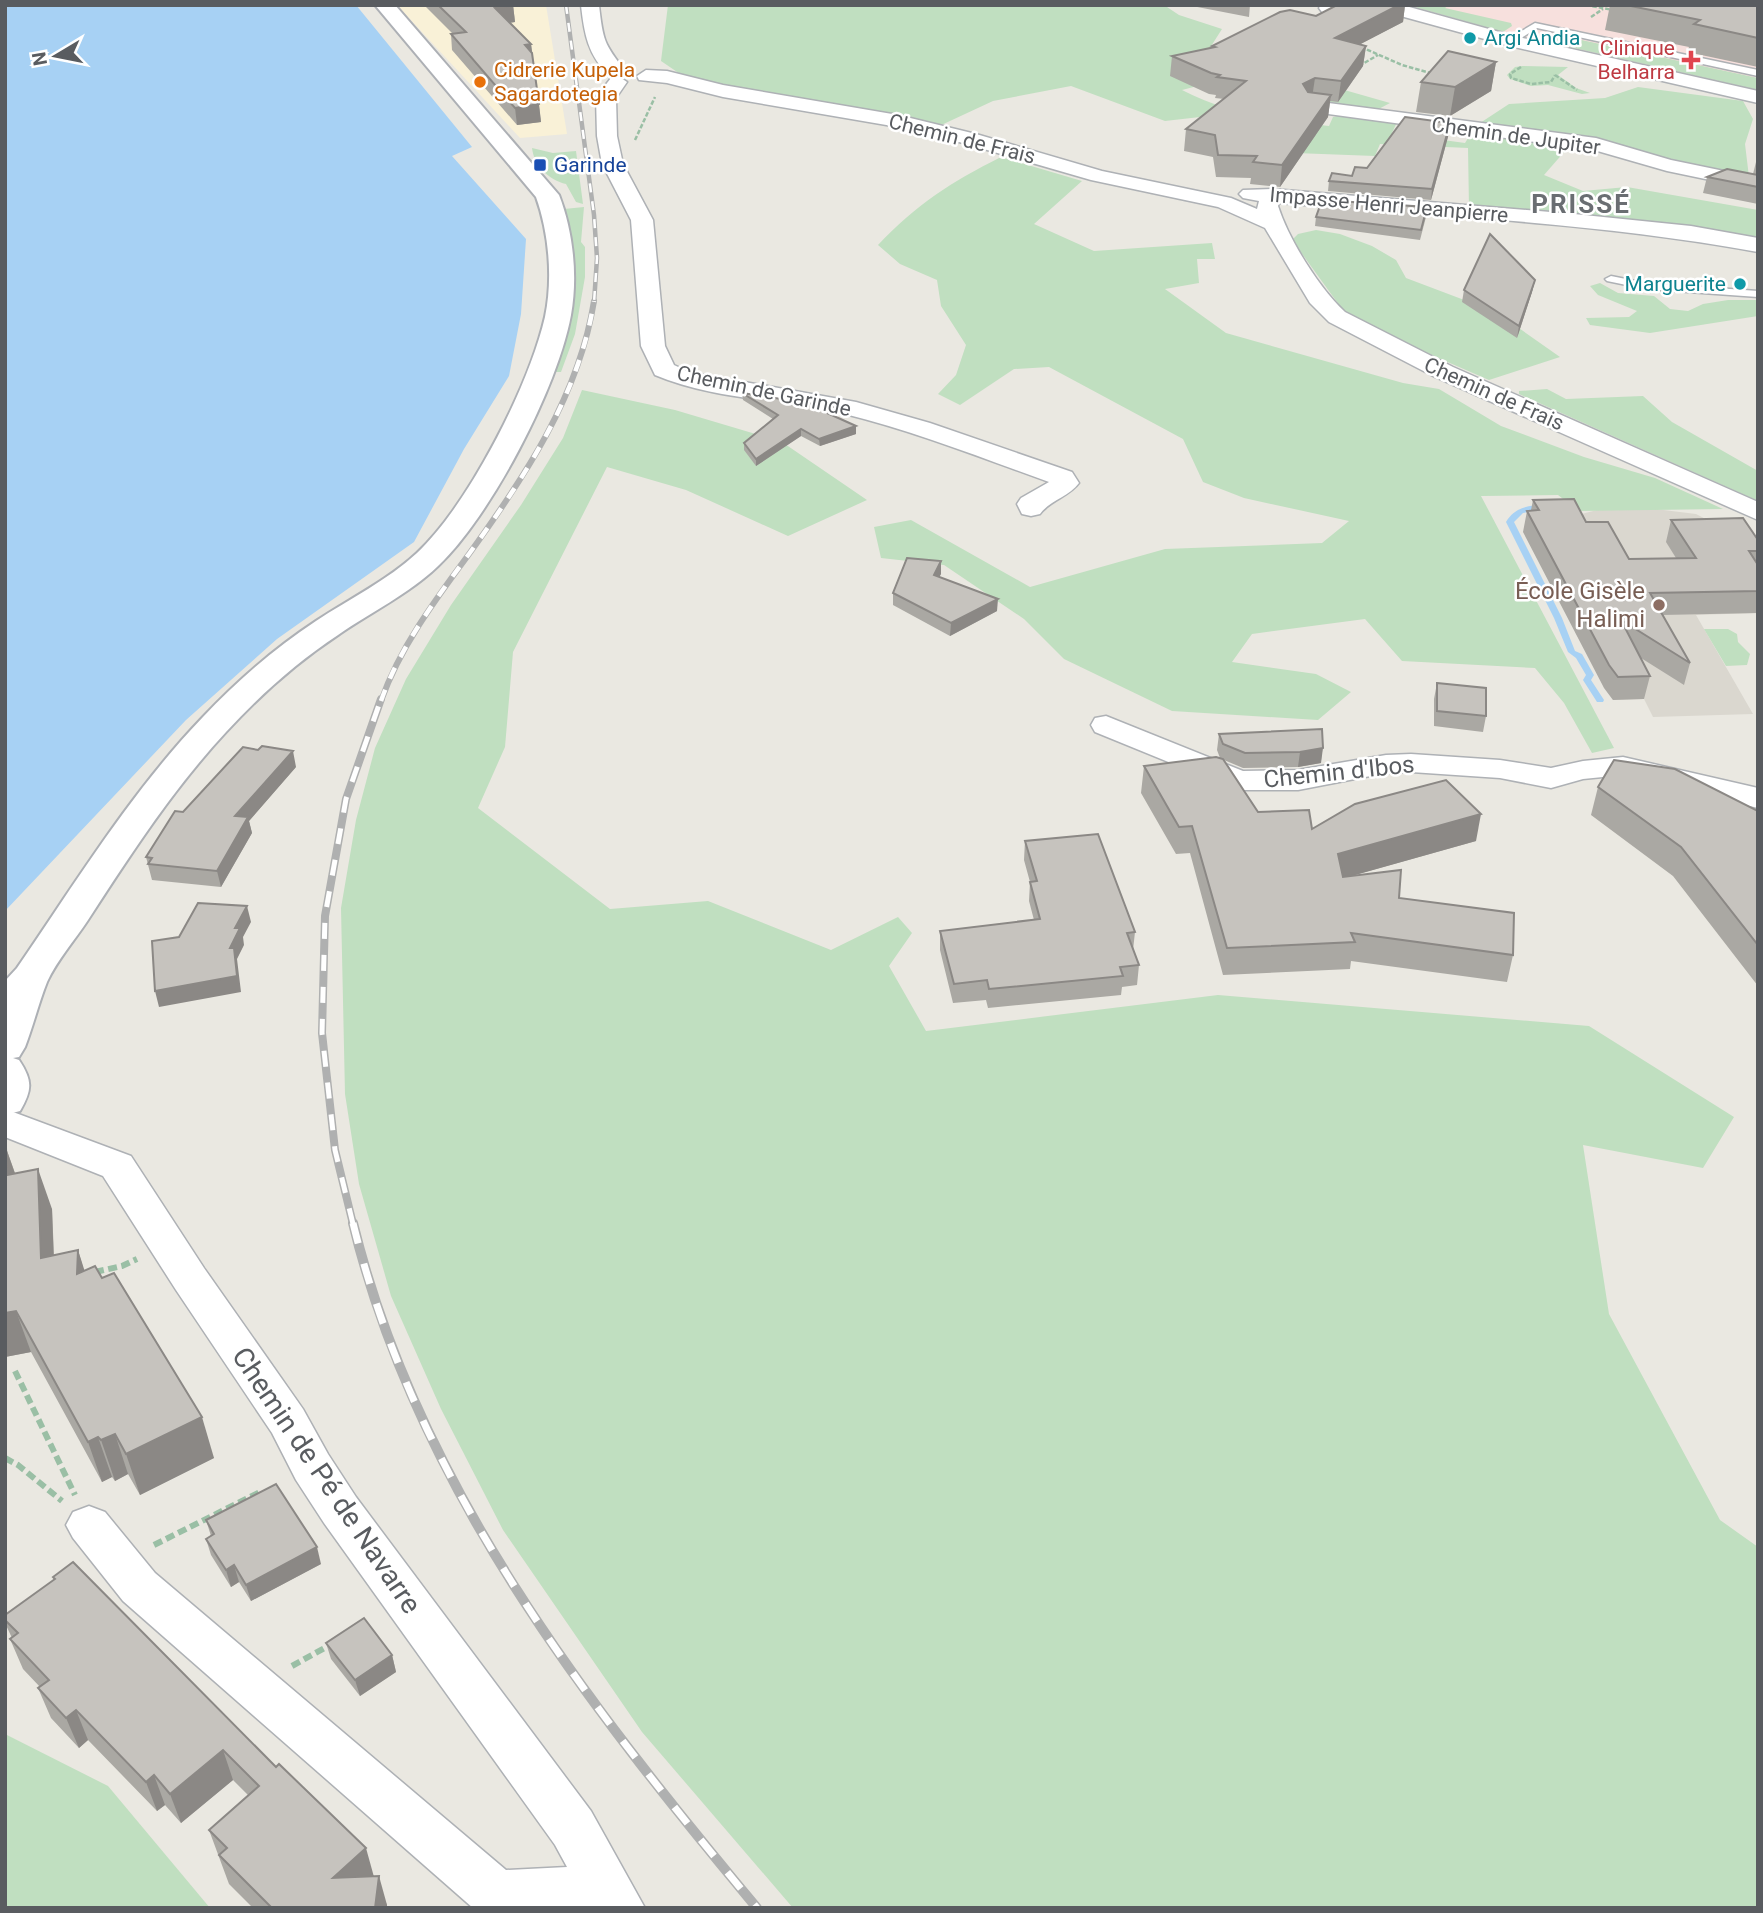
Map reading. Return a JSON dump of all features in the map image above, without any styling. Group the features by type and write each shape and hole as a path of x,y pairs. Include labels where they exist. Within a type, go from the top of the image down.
{"main road":[{"path":"5,1006 31,977 167,779 215,725 261,680 310,640 427,559 450,536 497,459 528,397 549,345 558,316 559,282 552,205 547,195 384,5"},
{"path":"5,1047 31,977"},
{"path":"5,1070 11,1080 11,1089 5,1101"}],"street":[{"path":"590,5 598,53 617,77"},
{"path":"1381,5 1510,41 1758,97"},
{"name":"Chemin de Frais","path":"617,77 639,81 646,76 667,77 723,91 898,121 969,138 1098,176 1224,202 1273,224"},
{"name":"Chemin de Garinde","path":"617,77 606,97 609,148 616,173 637,202 642,220 653,346 664,370 683,378 860,411 921,428 1063,478 1066,483 1030,504 1031,508"},
{"name":"Chemin de Jupiter","path":"1313,107 1596,145 1667,165 1758,184"},
{"name":"Impasse Henri Jeanpierre","path":"1186,194 1272,195 1574,220 1691,233 1758,245"},
{"name":"Chemin de Frais","path":"1272,195 1267,206 1273,224 1322,303 1355,328 1444,372 1758,512"},
{"name":"Chemin d'Ibos","path":"1106,725 1237,780 1264,782 1325,776 1386,764 1452,764 1551,778 1583,770 1623,766 1758,797"},
{"name":"Chemin de Pé de Navarre","path":"5,1122 117,1166 190,1279 288,1421 312,1467 341,1510 573,1828 614,1899 496,1901 139,1587 89,1524"}],"lane":[{"path":"1510,41 1538,26 1758,73"},
{"path":"1611,279 1646,286 1758,294"}],"path":[{"path":"1586,5 1617,11"},
{"path":"1359,46 1402,65 1441,76"},
{"path":"1358,66 1378,55"},
{"path":"1522,67 1510,74 1511,78 1524,83 1552,82 1555,75"},
{"path":"623,184 636,182 626,161 657,92 667,77"},
{"path":"92,1272 122,1266"},
{"path":"15,1371 89,1524"},
{"path":"5,1458 18,1465 89,1524"},
{"path":"119,1562 265,1490"},
{"path":"254,1686 337,1641"}],"shaded area":[{"path":"397,5 546,5 567,134 520,138"},
{"name":"Clinique Belharra","path":"1408,5 1758,5 1758,90 1503,32"},
{"name":"École Gisèle Halimi","path":"1605,508 1647,508 1696,514 1731,532 1746,578 1758,597 1758,613 1696,615 1753,714 1653,717 1644,699 1613,700 1575,632 1562,519"}],"green space":[{"path":"668,5 1164,5 1179,15 1222,29 1208,51 1390,103 1373,112 1228,78 1182,90 1199,98 1235,111 1310,124 1329,126 1333,117 1348,114 1397,122 1392,133 1465,143 1473,130 1572,143 1544,175 1583,191 1627,187 1758,210 1758,241 1469,208 1468,148 1380,144 1375,156 1295,153 1209,116 1165,121 1071,86 993,101 922,134 686,78 661,61"},
{"path":"1408,5 1449,5 1445,8 1511,23 1512,26 1503,32"},
{"path":"1563,36 1758,78 1758,90 1539,40"},
{"path":"1515,67 1568,67 1558,75 1576,88 1590,93 1582,94 1548,85 1531,86 1510,79 1507,75"},
{"path":"1638,87 1743,101 1753,119 1745,144 1749,177 1655,157 1609,141 1477,125 1509,104 1605,98"},
{"path":"532,148 553,153 576,151 583,204 576,202 566,184 543,171 533,155"},
{"path":"1001,157 1082,181 1034,224 1094,251 1212,243 1215,259 1197,259 1199,283 1165,289 1226,333 1403,383 1439,389 1501,426 1584,457 1655,478 1723,509 1579,511 1558,495 1481,496 1614,748 1592,753 1564,703 1535,668 1402,661 1365,619 1252,634 1232,662 1316,674 1351,692 1318,720 1172,711 1064,659 1024,619 944,565 881,558 874,527 911,520 1030,587 1165,549 1322,543 1349,521 1244,498 1203,482 1183,439 1049,367 1014,369 960,405 938,394 956,375 966,345 941,306 937,280 900,264 878,245 935,195"},
{"path":"584,207 581,242 585,247 585,277 575,334 561,372 551,372 569,249 564,209"},
{"path":"1316,230 1340,234 1372,246 1396,260 1406,278 1496,312 1560,357 1489,380 1369,328 1342,309 1292,240 1298,234"},
{"path":"1600,283 1618,293 1654,296 1670,309 1688,311 1703,304 1728,300 1758,300 1758,316 1650,333 1590,325 1586,318 1629,317 1637,311 1598,295 1590,286"},
{"path":"1547,389 1566,399 1643,396 1672,422 1758,471 1758,501 1519,394 1519,391"},
{"path":"582,390 675,410 782,442 867,500 788,536 686,490 607,467 513,652 505,747 478,808 610,909 708,901 831,950 898,917 912,933 889,966 926,1031 1218,995 1589,1026 1734,1117 1703,1168 1583,1145 1609,1314 1720,1520 1758,1547 1758,1908 793,1908 642,1732 503,1530 441,1409 391,1296 359,1184 345,1094 341,908 356,820 375,748 406,679 451,605 521,505 563,438"},
{"path":"1704,629 1728,629 1737,634 1738,642 1750,654 1747,665 1726,666"},
{"path":"5,1734 108,1786 210,1908 5,1908"}],"water":[{"path":"5,5 356,5 472,147 452,156 526,239 521,314 509,376 464,449 414,542 277,639 186,720 5,911"}],"building":[{"path":"438,5 512,5 495,8 531,44 525,45 532,53 539,104 515,108 451,34 466,32"},
{"path":"1337,5 1399,5 1335,38 1366,46 1341,81 1315,78 1303,84 1308,92 1331,95 1282,165 1253,162 1257,156 1218,155 1215,135 1186,129 1246,81 1217,77 1220,75 1172,56 1215,47 1212,46 1280,12 1290,10 1316,16"},
{"path":"1626,5 1758,5 1758,38 1694,24 1700,20"},
{"path":"1448,51 1496,62 1455,87 1421,82"},
{"path":"1405,117 1450,123 1432,189 1329,181 1332,173 1352,176 1355,167 1367,168"},
{"path":"1727,169 1758,175 1758,187 1707,177"},
{"path":"1322,200 1427,207 1421,230 1316,217"},
{"path":"1490,234 1535,280 1519,326 1464,290"},
{"path":"742,393 833,407 825,412 856,426 819,439 801,429 756,459 744,443 778,415"},
{"path":"1574,499 1586,522 1608,522 1629,559 1696,558 1671,520 1743,518 1758,540 1758,551 1749,551 1758,565 1758,591 1650,593 1690,663 1621,620 1650,676 1618,677 1609,665 1527,511 1539,510 1533,500"},
{"path":"907,558 941,561 934,575 998,599 951,623 893,593"},
{"path":"1437,683 1486,688 1486,716 1437,711"},
{"path":"1322,729 1323,748 1300,752 1245,753 1223,744 1219,734"},
{"path":"262,746 293,751 235,816 248,817 217,871 148,864 152,858 146,857 175,811 183,812 243,747 258,750"},
{"path":"1216,757 1223,759 1258,812 1309,810 1312,829 1355,804 1446,780 1481,814 1338,854 1343,877 1401,870 1399,898 1514,913 1513,955 1351,933 1355,942 1227,948 1192,826 1179,827 1144,766"},
{"path":"1614,760 1675,769 1758,811 1758,945 1681,847 1598,787"},
{"path":"1098,834 1135,932 1127,933 1139,965 1120,967 1123,976 989,989 987,980 954,984 940,931 1040,919 1030,882 1037,881 1025,841"},
{"path":"198,903 247,906 235,928 240,928 230,948 234,948 237,976 155,991 152,941 179,937"},
{"path":"5,1148 7,1175 38,1169 41,1258 78,1250 77,1274 95,1266 102,1278 114,1273 202,1417 126,1454 115,1434 88,1442 16,1311 5,1313"},
{"path":"276,1484 317,1547 246,1585 234,1565 226,1570 206,1539 214,1534 206,1520"},
{"path":"73,1562 276,1767 279,1764 366,1848 333,1878 379,1876 375,1908 272,1908 219,1855 227,1848 209,1830 259,1786 223,1750 170,1794 154,1775 146,1782 76,1710 66,1718 38,1688 49,1680 10,1639 18,1633 5,1620 5,1615 55,1579 53,1577"},
{"path":"364,1618 392,1655 355,1680 326,1643"}],"waterway":[{"path":"1544,506 1520,511 1510,522 1572,652 1579,656 1590,675 1587,680 1600,700"}],"railway":[{"path":"566,5 594,215 597,258 594,303"},
{"path":"381,701 419,624 510,496 546,435 576,370 594,301"},
{"path":"353,1224 335,1150 322,1033 325,916 346,799 381,699"},
{"path":"353,1223 382,1320 419,1412 464,1502 515,1588 571,1671 631,1752 757,1908"}],"place":[{"name":"Argi Andia","path":"1470,38"},
{"name":"Clinique Belharra","path":"1691,60"},
{"name":"Cidrerie Kupela Sagardotegia","path":"480,82"},
{"name":"Garinde","path":"540,165"},
{"name":"Marguerite","path":"1740,284"},
{"name":"École Gisèle Halimi","path":"1659,605"}],"district":[{"name":"PRISSÉ","path":"1581,204"}]}
